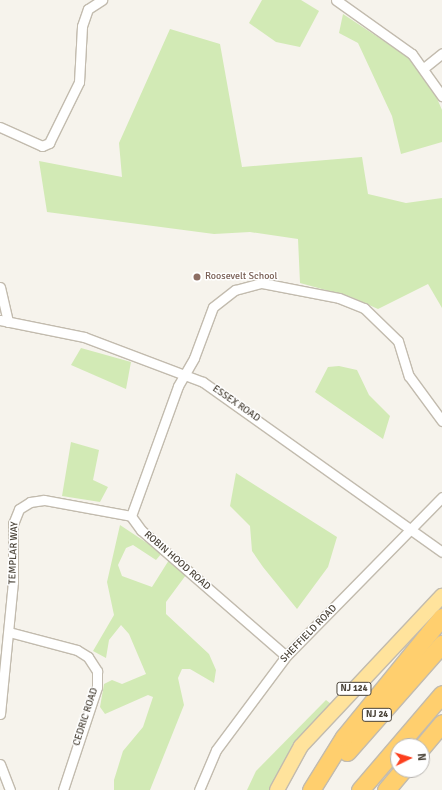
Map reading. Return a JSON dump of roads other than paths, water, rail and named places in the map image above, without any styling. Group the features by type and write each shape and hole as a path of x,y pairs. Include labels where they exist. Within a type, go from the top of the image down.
{"highway":[{"path":"311,790 344,737 442,617"},
{"name":"NJ 24","path":"317,790 442,644"},
{"path":"360,790 442,694"},
{"path":"430,738 442,724"},
{"path":"386,790 396,778"}],"main road":[{"name":"NJ 124","path":"277,790 301,746 442,596"},
{"path":"430,741 442,724"},
{"path":"394,790 404,778"}],"street":[{"path":"0,127 42,146 49,143 79,82 82,26 88,9 102,0"},
{"path":"336,0 390,35 425,67 442,96"},
{"path":"425,67 442,53"},
{"path":"131,516 185,375 218,302 241,287 275,284 339,298 376,317 398,341 409,376 442,421"},
{"path":"0,287 4,321"},
{"name":"ESSEX ROAD","path":"4,321 84,337 185,375 224,394 412,532 442,552"},
{"name":"SHEFFIELD ROAD","path":"199,790 219,744 286,656 412,532 442,497"},
{"name":"TEMPLAR WAY","path":"0,714 9,632 12,537 19,509 30,502 44,500 131,516"},
{"name":"ROBIN HOOD ROAD","path":"131,516 141,530 286,656"},
{"name":"CEDRIC ROAD","path":"9,632 77,650 88,657 97,671 97,687 62,790"},
{"path":"0,764 10,790"}],"place":[{"name":"Roosevelt School","path":"197,277"}]}
